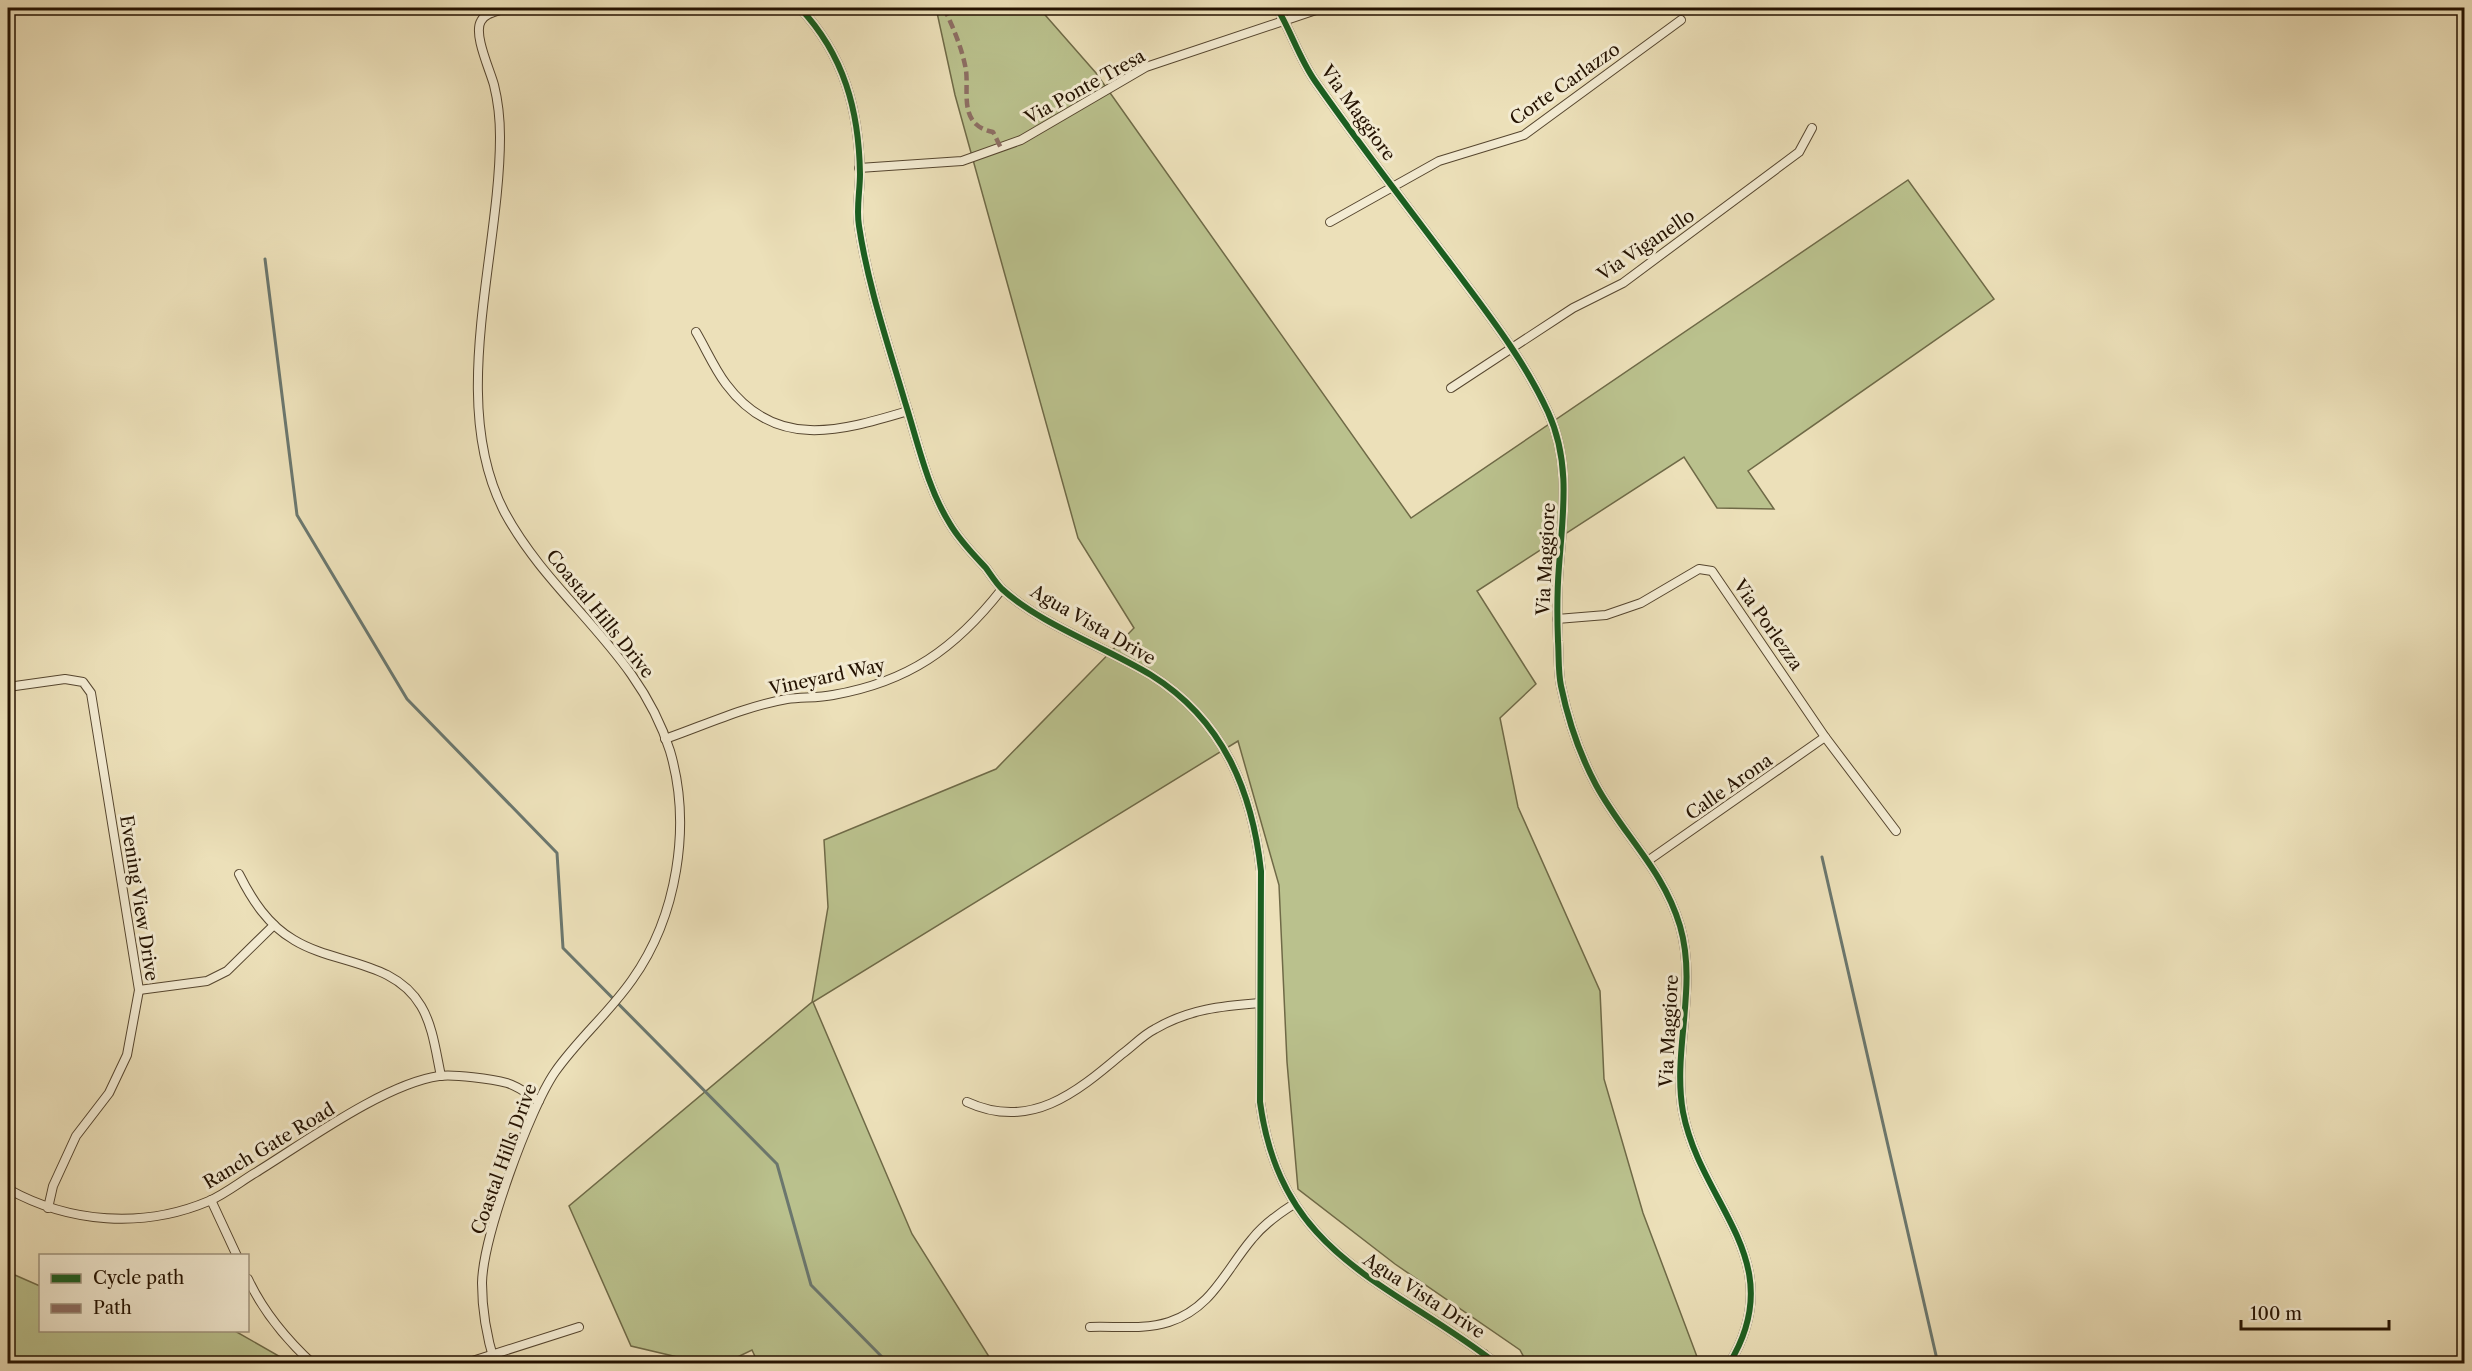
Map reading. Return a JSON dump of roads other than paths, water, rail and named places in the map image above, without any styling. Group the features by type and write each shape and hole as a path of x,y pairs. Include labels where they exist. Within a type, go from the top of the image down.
{"street":[{"name":"Coastal Hills Drive","path":"495,1364 484,1315 483,1291 488,1244 539,1101 566,1057 630,983 644,962 661,924 673,882 680,833 678,792 665,739 651,705 627,666 513,528 498,498 487,468 477,395 500,138 494,87 478,32 480,22 485,15 507,8"},
{"name":"Agua Vista Drive","path":"800,8 831,47 850,92 856,124 859,168 858,222 866,272 930,483 942,510 961,541 1002,589 1036,612 1153,676 1194,711 1229,757 1243,784 1257,833 1261,871 1259,1083 1263,1120 1278,1172 1294,1204 1313,1231 1343,1260 1497,1364"},
{"name":"Via Maggiore","path":"1277,8 1285,21 1292,41 1314,79 1512,346 1548,413 1562,455 1564,498 1557,619 1560,683 1578,746 1597,786 1649,860 1672,903 1681,930 1687,964 1688,991 1680,1076 1684,1118 1695,1152 1744,1250 1750,1272 1751,1293 1748,1320 1740,1343 1728,1364"},
{"name":"Via Ponte Tresa","path":"859,168 962,161 991,152 1022,140 1146,67 1322,8"},
{"name":"Corte Carlazzo","path":"1330,222 1439,161 1524,135 1681,20"},
{"name":"Via Viganello","path":"1451,388 1573,308 1623,283 1799,152 1812,128"},
{"path":"696,332 727,386 753,410 774,422 798,429 834,431 908,411"},
{"name":"Via Porlezza","path":"1557,619 1606,615 1641,603 1699,569 1712,571 1825,737 1896,831"},
{"name":"Vineyard Way","path":"665,739 788,699 831,696 874,686 905,675 957,638 1002,589"},
{"name":"Evening View Drive","path":"8,687 65,679 83,682 92,698 139,990 127,1056 109,1093 75,1136 53,1186 48,1208"},
{"name":"Calle Arona","path":"1649,860 1825,737"},
{"path":"239,874 251,898 273,925 294,941 392,975 421,1006 432,1035 441,1076"},
{"path":"139,990 207,981 227,971 273,925"},
{"path":"967,1102 1000,1112 1023,1112 1042,1108 1071,1095 1147,1033 1165,1023 1209,1007 1260,1003"},
{"name":"Ranch Gate Road","path":"8,1189 48,1208 85,1217 124,1219 165,1215 211,1200 367,1104 402,1086 441,1076 508,1083 539,1101"},
{"path":"211,1200 236,1254"},
{"path":"1090,1327 1152,1326 1193,1311 1218,1288 1260,1229 1294,1204"},
{"path":"249,1281 268,1312 294,1346 313,1364"},
{"path":"464,1364 579,1327"},
{"path":"1476,1364 1484,1354"}],"waterway":[{"path":"265,259 297,515 407,699 557,853 563,948 777,1164 811,1285 889,1364"},
{"path":"1822,857 1938,1364"}]}
